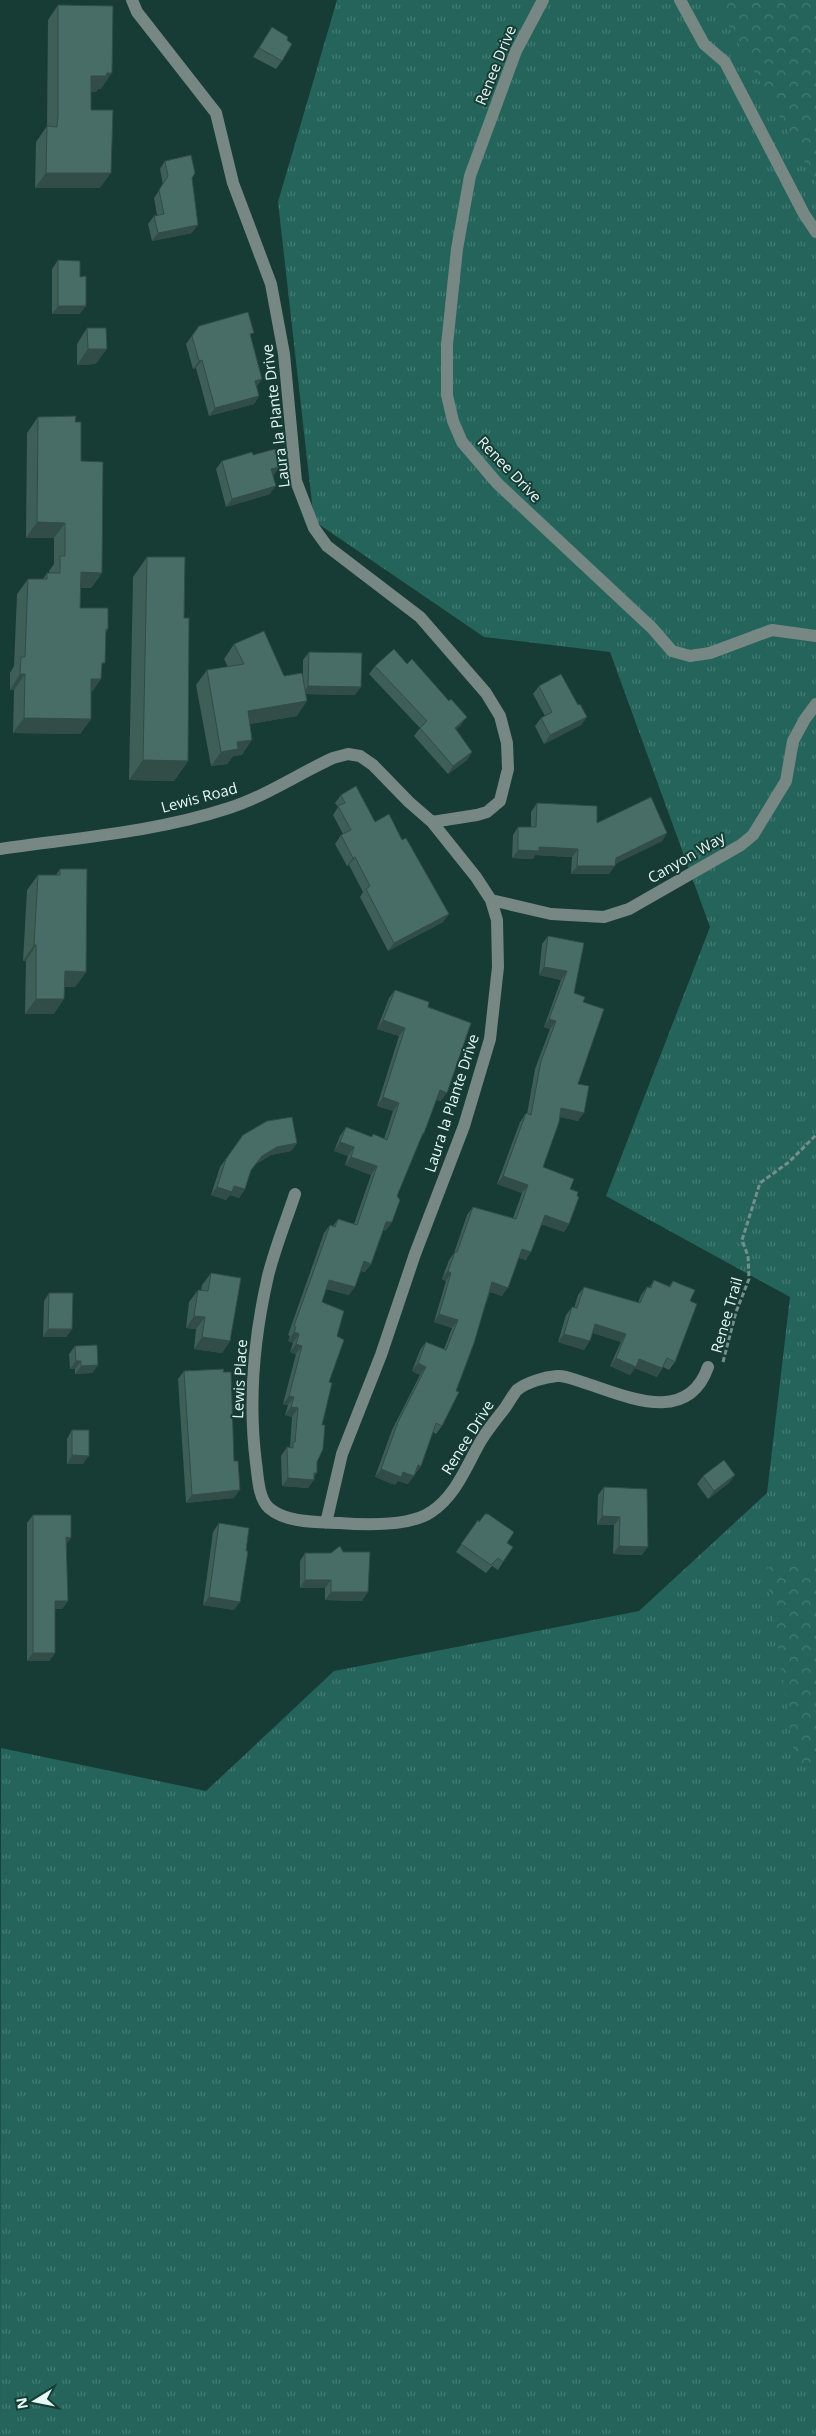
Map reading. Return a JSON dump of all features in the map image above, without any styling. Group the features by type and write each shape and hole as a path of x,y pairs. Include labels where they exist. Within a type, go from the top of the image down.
{"street":[{"name":"Laura la Plante Drive","path":"132,0 137,12 216,113 234,183 272,284 284,354 296,481 314,528 327,546 420,617 486,693 500,716 507,743 508,769 500,801 487,812 477,816 432,822"},
{"name":"Renee Drive","path":"543,0 516,52 470,176 457,249 447,345 447,395 453,422 462,442 497,483 652,628 672,651 690,656 710,652 772,630 816,636"},
{"path":"680,0 704,44 725,62 804,214 816,232"},
{"name":"Canyon Way","path":"491,900 551,914 604,917 629,909 741,845 753,835 786,781 794,741 805,719 816,704"},
{"name":"Lewis Road","path":"0,849 132,831 228,808 248,801 333,758 348,754 360,756 373,765 409,802 432,822"},
{"name":"Laura la Plante Drive","path":"326,1522 342,1454 381,1355 416,1254 464,1126 490,1039 498,967 496,920 491,900 476,877 432,822"},
{"name":"Lewis Place","path":"295,1194 269,1274 258,1327 253,1368 253,1436 259,1488 268,1507 282,1515 296,1519 326,1522"},
{"name":"Renee Drive","path":"326,1522 370,1525 414,1520 431,1512 446,1499 466,1470 482,1439 518,1389 539,1380 560,1375 642,1401 661,1404 683,1398 695,1390 703,1380 708,1367"}],"path":[{"name":"Renee Trail","path":"708,1367 720,1367 723,1364 736,1312 749,1279 750,1266 742,1240 760,1183 789,1162 816,1135"}],"green space":[{"path":"337,0 816,0 816,2436 0,2436 1,1748 206,1791 334,1671 639,1611 767,1493 790,1297 606,1196 710,927 610,652 484,637 314,521 278,202"},
{"path":"714,0 816,0 816,182"},
{"path":"816,1559 816,1764 796,1767 766,1568"}],"building":[{"path":"58,5 113,6 112,73 107,73 106,76 91,76 91,110 113,110 111,173 46,173 47,126 57,127 58,116"},
{"path":"272,27 288,37 287,40 292,44 282,61 259,48"},
{"path":"191,155 195,173 192,178 198,225 158,233 154,216 164,214 159,190 168,176 165,161"},
{"path":"58,260 80,261 80,277 86,276 86,306 58,306"},
{"path":"248,312 254,333 250,334 262,379 255,381 259,396 215,408 202,360 199,361 192,336 199,326"},
{"path":"87,328 106,328 107,349 88,349"},
{"path":"76,416 75,422 81,422 81,461 103,462 102,573 81,572 80,608 108,608 105,663 102,663 101,679 91,679 91,719 24,718 25,674 20,674 21,657 25,657 28,579 47,579 47,573 60,573 60,556 65,556 65,523 37,522 38,417"},
{"path":"275,449 279,467 271,469 276,486 232,499 222,461 252,452 253,455"},
{"path":"147,557 185,557 184,618 189,618 188,761 143,760"},
{"path":"264,631 284,676 302,673 307,701 248,711 252,740 237,742 238,749 221,752 207,670 244,664 234,644"},
{"path":"394,649 407,664 412,659 449,701 451,699 467,717 455,728 472,752 453,766 420,728 427,721 375,666"},
{"path":"309,652 362,653 361,687 308,686"},
{"path":"561,674 587,717 550,735 541,718 552,712 539,686"},
{"path":"356,786 375,822 389,814 402,840 406,838 449,914 394,943 366,889 370,886 341,835 351,830 338,806 345,803 341,795"},
{"path":"651,797 667,833 616,858 615,866 577,866 578,849 539,847 539,851 518,850 518,827 536,827 537,803 597,806 597,823"},
{"path":"60,869 87,869 86,972 65,971 64,999 36,999 36,945 34,945 38,875 60,875"},
{"path":"548,936 584,943 574,993 585,997 583,1002 604,1009 578,1084 589,1086 584,1113 561,1108 559,1122 543,1167 574,1179 570,1189 578,1192 577,1196 579,1197 569,1224 545,1215 531,1252 522,1249 508,1288 492,1282 474,1343 456,1391 459,1392 442,1426 436,1423 421,1466 418,1465 414,1476 403,1472 401,1477 381,1469 398,1422 426,1367 418,1363 426,1342 446,1350 458,1320 439,1314 451,1273 448,1271 473,1207 516,1219 528,1185 503,1176 526,1113 531,1115 541,1061 556,1021 549,1019 567,971 544,967"},
{"path":"395,990 429,1002 428,1007 471,1023 447,1093 440,1090 397,1196 400,1200 392,1222 386,1222 371,1264 364,1261 355,1287 329,1280 322,1302 344,1311 337,1336 344,1340 329,1382 332,1383 322,1425 325,1425 323,1449 317,1462 317,1473 314,1473 314,1480 288,1478 287,1447 293,1448 293,1442 295,1442 298,1408 291,1407 294,1397 289,1396 302,1346 296,1344 299,1334 294,1332 296,1327 294,1326 330,1225 335,1227 338,1219 357,1225 377,1166 351,1157 354,1147 340,1142 346,1127 372,1137 373,1134 387,1140 399,1103 383,1097 405,1028 383,1020"},
{"path":"292,1117 297,1143 277,1147 262,1156 251,1170 245,1189 234,1186 232,1192 217,1187 226,1159 243,1135 267,1121"},
{"path":"211,1273 241,1278 230,1341 202,1337 205,1317 194,1316 198,1290 208,1291"},
{"path":"654,1280 670,1287 673,1281 695,1290 690,1301 697,1304 675,1362 667,1358 662,1368 639,1359 636,1367 616,1358 626,1334 595,1324 590,1341 564,1334 572,1307 577,1308 584,1287 640,1303 647,1287 651,1288"},
{"path":"49,1293 73,1293 72,1329 48,1329"},
{"path":"97,1345 98,1365 81,1366 81,1361 76,1361 75,1346"},
{"path":"224,1369 223,1372 231,1372 234,1461 238,1461 240,1490 192,1495 184,1371"},
{"path":"72,1430 89,1430 89,1456 72,1455"},
{"path":"724,1460 735,1475 714,1491 703,1476"},
{"path":"604,1487 647,1489 648,1547 619,1546 620,1517 602,1516"},
{"path":"485,1514 488,1514 514,1532 507,1543 513,1547 503,1562 498,1558 491,1565 461,1544 478,1520 479,1522"},
{"path":"33,1515 71,1515 71,1538 66,1537 68,1601 55,1601 55,1653 33,1653"},
{"path":"219,1523 249,1528 246,1551 248,1551 240,1602 209,1597"},
{"path":"340,1546 343,1552 370,1552 368,1592 331,1592 331,1580 305,1580 305,1553 331,1553"}]}
